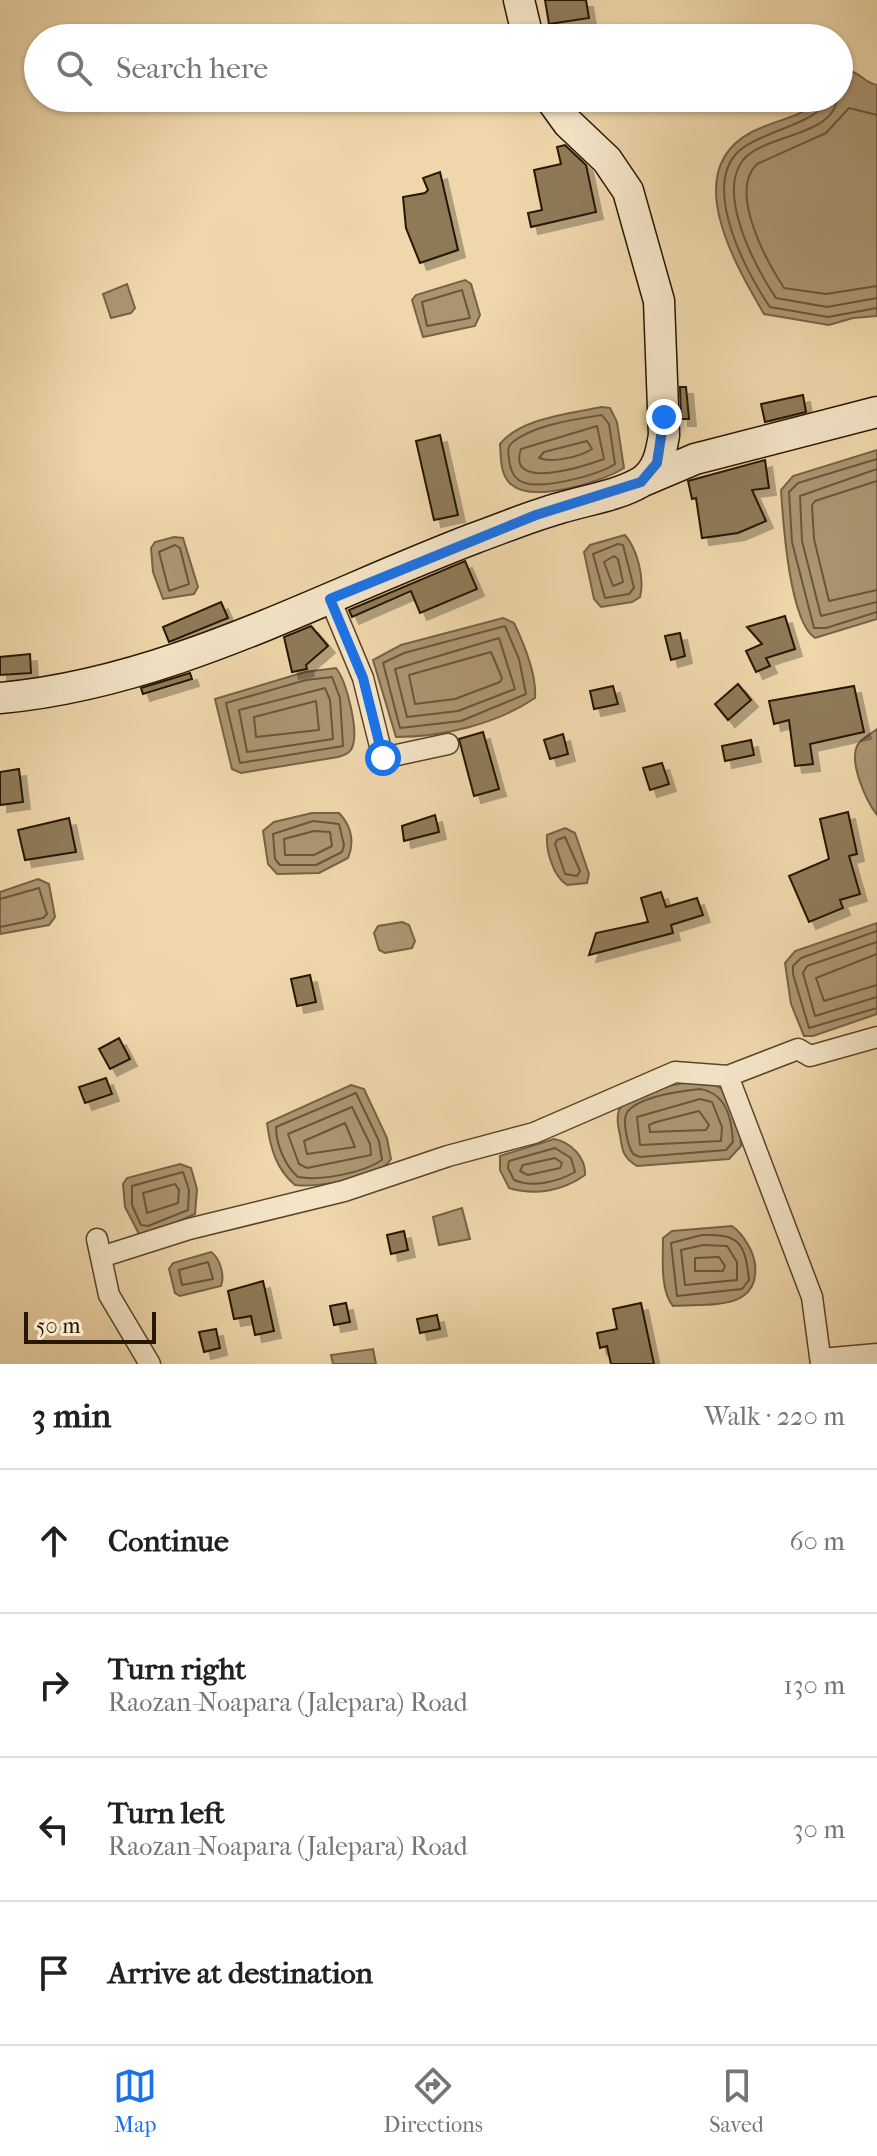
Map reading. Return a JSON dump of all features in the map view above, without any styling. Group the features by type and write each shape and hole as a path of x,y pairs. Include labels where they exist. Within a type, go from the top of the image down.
{"main road":[{"path":"519,0 525,24"},
{"path":"560,112 607,160 628,191 659,301 664,435 657,463 641,482"},
{"path":"0,698 108,677 163,661 330,599 495,531 641,482 695,459 877,412"}],"street":[{"path":"330,599 363,678 383,758 448,744"},
{"path":"150,1364 109,1295 99,1248 344,1191 534,1133 675,1072 728,1076 798,1049 810,1056 877,1037"},
{"path":"728,1076 812,1297 821,1361 877,1354"}],"water":[{"path":"853,72 877,85 877,316 853,318 829,325 764,314 729,246 716,195 718,171 729,150 750,133 797,114 853,112"},
{"path":"465,280 471,284 480,315 475,326 423,337 412,300 416,295"},
{"path":"127,284 135,308 131,313 111,318 103,294"},
{"path":"610,408 617,422 624,468 600,479 551,491 522,490 508,481 502,466 500,444 509,435 547,418"},
{"path":"877,450 877,619 815,638 806,628 793,592 781,490 793,476"},
{"path":"625,535 639,564 640,597 632,602 601,607 594,599 584,552 590,545"},
{"path":"183,538 198,587 194,594 163,599 153,572 151,548 155,542"},
{"path":"503,618 514,623 526,650 534,679 535,698 486,722 432,735 396,737 373,660 401,645"},
{"path":"336,668 348,694 353,717 354,738 349,752 338,757 241,773 232,769 215,699 305,672"},
{"path":"877,729 877,815 860,782 855,754 861,741"},
{"path":"312,813 339,813 343,818 351,840 348,858 319,873 277,874 268,864 263,831 274,822"},
{"path":"565,828 575,833 589,874 587,883 567,885 551,863 547,835"},
{"path":"38,879 49,884 55,917 49,925 0,934 0,892"},
{"path":"402,922 409,925 415,941 412,948 385,953 379,950 374,933 378,926"},
{"path":"877,923 877,1014 813,1036 804,1036 791,1004 785,963 795,951"},
{"path":"701,1080 721,1089 733,1104 741,1146 729,1159 637,1166 629,1160 623,1149 618,1122 619,1110 624,1104 643,1093"},
{"path":"351,1085 364,1089 387,1138 391,1159 385,1166 361,1176 332,1183 295,1185 275,1157 267,1123"},
{"path":"554,1139 576,1152 583,1163 585,1175 568,1185 548,1190 529,1192 509,1188 500,1170 500,1156"},
{"path":"180,1164 191,1168 197,1189 195,1214 149,1234 139,1234 125,1207 123,1184 127,1178"},
{"path":"462,1208 470,1239 439,1245 433,1217"},
{"path":"732,1226 747,1243 754,1259 754,1279 749,1290 741,1298 729,1302 673,1306 664,1283 663,1238 672,1231"},
{"path":"211,1252 221,1268 221,1286 180,1296 175,1293 169,1269 173,1263"},
{"path":"373,1349 376,1364 333,1364 331,1355"}],"building":[{"path":"545,0 586,0 589,18 549,24"},
{"path":"565,145 586,165 596,212 531,227 528,213 542,210 534,170 561,164 557,147"},
{"path":"440,172 458,250 420,263 406,228 403,197 425,193 428,190 423,178"},
{"path":"680,387 686,387 689,419 681,419"},
{"path":"803,395 806,412 765,422 761,404"},
{"path":"440,435 458,515 434,520 416,441"},
{"path":"765,460 769,488 752,490 766,521 738,533 702,538 696,498 692,499 688,481"},
{"path":"465,561 477,589 420,613 411,591 352,617 349,610"},
{"path":"221,602 228,618 169,642 163,627"},
{"path":"785,616 795,649 766,658 770,666 756,672 746,651 762,644 747,627"},
{"path":"311,626 328,646 306,665 307,669 292,672 284,637"},
{"path":"680,633 685,656 671,660 665,636"},
{"path":"30,654 31,673 0,675 0,657"},
{"path":"190,673 192,679 143,694 141,688"},
{"path":"738,684 751,700 728,720 715,704"},
{"path":"613,686 618,704 594,709 590,691"},
{"path":"854,686 864,732 810,744 813,764 795,766 789,720 774,724 769,701"},
{"path":"483,732 499,789 474,796 459,739"},
{"path":"563,734 568,754 550,759 544,740"},
{"path":"751,740 754,755 725,761 722,746"},
{"path":"662,763 669,784 650,790 643,768"},
{"path":"19,769 23,802 0,805 0,772"},
{"path":"848,812 857,854 849,856 860,894 840,900 843,908 809,922 789,876 829,859 820,819"},
{"path":"435,815 439,832 404,841 402,826"},
{"path":"69,818 76,852 25,860 18,830"},
{"path":"661,892 666,907 697,898 703,915 671,925 673,933 589,955 596,933 648,922 641,898"},
{"path":"310,975 316,1002 297,1006 291,979"},
{"path":"119,1038 130,1059 110,1069 99,1049"},
{"path":"106,1078 112,1094 85,1103 79,1087"},
{"path":"404,1231 408,1250 391,1254 387,1235"},
{"path":"263,1281 274,1331 255,1335 251,1316 234,1319 228,1291"},
{"path":"346,1303 350,1322 334,1325 330,1306"},
{"path":"641,1303 654,1364 611,1364 607,1346 600,1348 597,1333 617,1329 613,1309"},
{"path":"437,1315 440,1329 420,1333 417,1319"},
{"path":"216,1329 220,1348 204,1352 199,1332"}],"route":[{"path":"383,758 363,678 330,599 440,551 536,515 641,482 652,473 662,451 664,417"}]}
